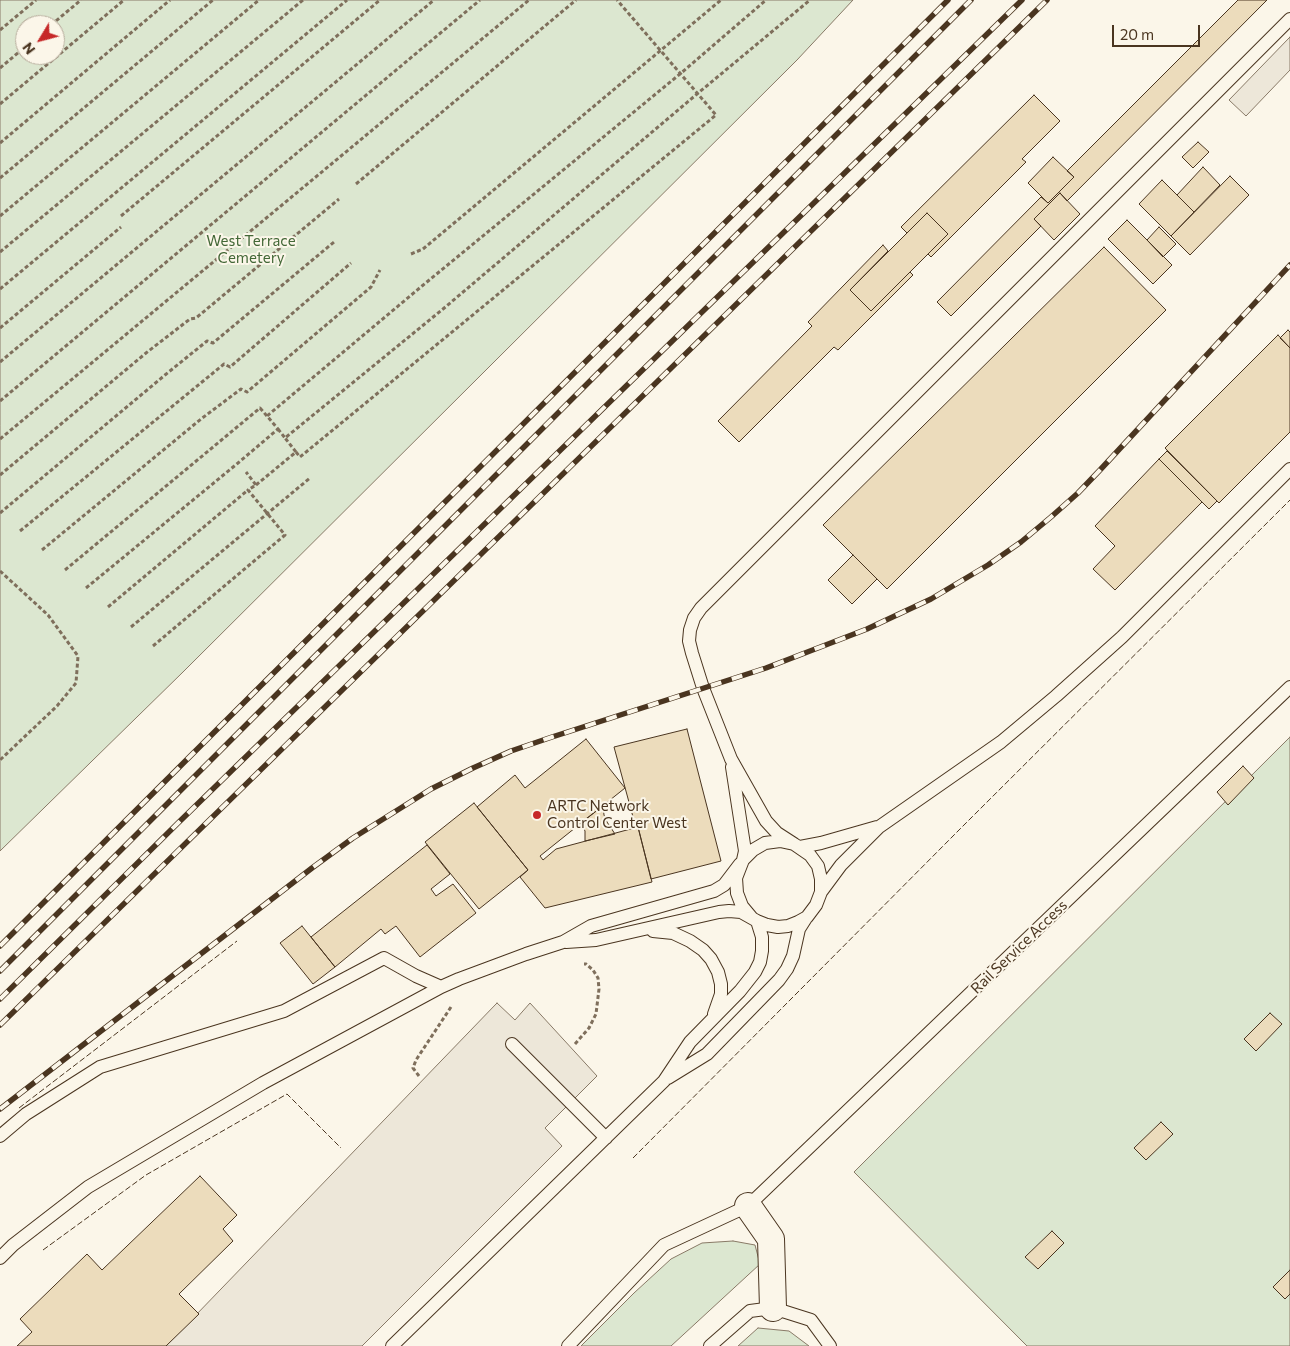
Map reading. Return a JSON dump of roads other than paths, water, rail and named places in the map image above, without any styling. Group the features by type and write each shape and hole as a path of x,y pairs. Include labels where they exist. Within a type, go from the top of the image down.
{"street":[{"path":"748,1206 771,1240 773,1308"}],"lane":[{"path":"821,892 818,866 810,855 777,833 766,821 731,759 703,688 689,642 694,618 701,608 1290,20"},
{"path":"664,1081 707,1054 779,980 793,956 799,929 816,905 821,892 841,865 879,827 1001,742 1056,696 1122,636 1290,470"},
{"name":"Rail Service Access","path":"568,1346 664,1245 748,1206 1290,687"},
{"path":"392,1346 664,1081 690,1042 740,992 755,972 760,962 762,937 755,919 742,906 737,893 736,878 744,852 731,759"},
{"path":"0,1258 13,1245 88,1186 263,1083 459,979 563,942 591,926 714,891 724,885 753,850 766,843 780,841 797,845 822,843 879,827"},
{"path":"563,942 596,940 719,912 741,912 772,926 788,926 807,916"},
{"path":"634,932 656,931 673,933 690,941 703,950 711,959 718,972 721,994 710,1021"},
{"path":"0,1136 26,1114 100,1067 284,1011 384,958 441,988"},
{"path":"512,1044 606,1138"},
{"path":"710,1346 750,1311 773,1308 811,1320 830,1346"}],"railway":[{"path":"0,946 948,0"},
{"path":"0,971 971,0"},
{"path":"0,999 1022,0"},
{"path":"0,1025 1047,0"},
{"path":"0,1109 312,868 353,838 431,789 511,751 766,668 867,629 931,599 988,565 1021,542 1078,493 1290,265"}],"place":[{"name":"ARTC Network Control Center West","path":"537,815"}],"park label":[{"name":"West Terrace Cemetery","path":"251,250"}]}
